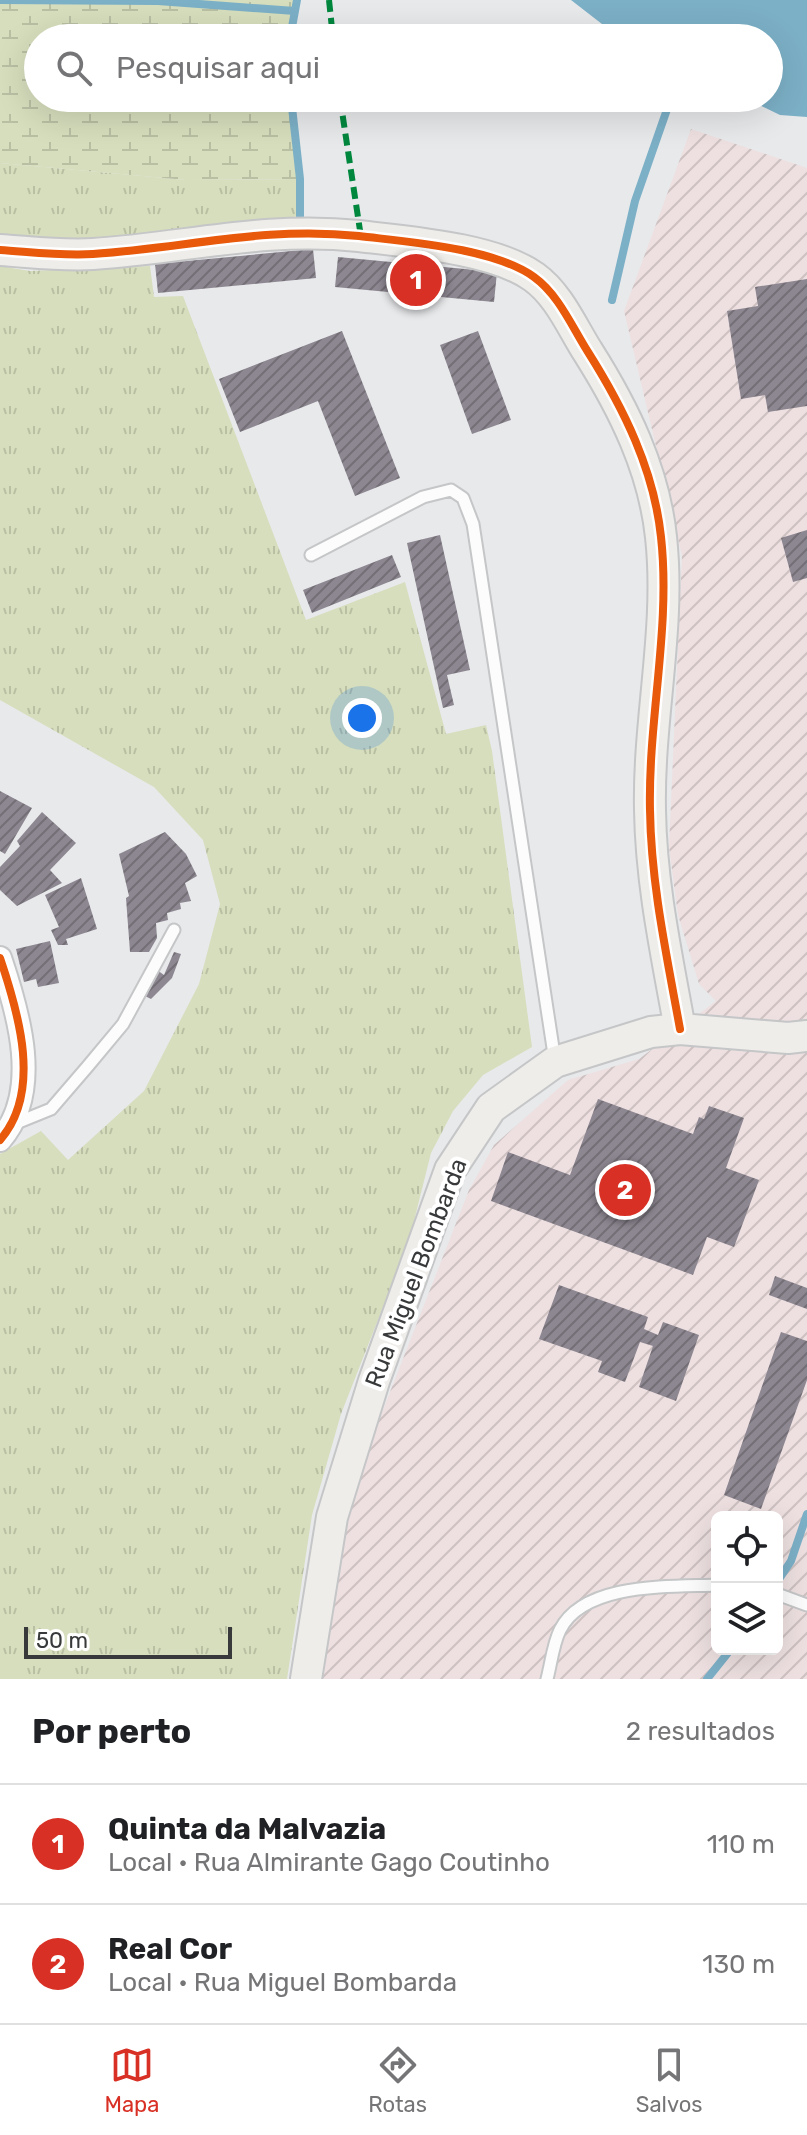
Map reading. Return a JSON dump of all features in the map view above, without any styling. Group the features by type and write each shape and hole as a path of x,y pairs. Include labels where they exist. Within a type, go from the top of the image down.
{"street":[{"path":"0,250 94,254 295,231 361,237 489,258 523,270 546,287 620,406 650,483 658,514 663,562 662,620 650,812 661,920 680,1029"},
{"path":"0,958 12,993 21,1046 23,1099 7,1132"},
{"name":"Rua Miguel Bombarda","path":"306,1679 332,1517 374,1381 450,1170 491,1108 555,1062 603,1044 680,1029 788,1038 807,1036"}],"lane":[{"path":"311,555 423,497 451,490 463,498 473,524 555,1062"},
{"path":"7,1132 51,1109 123,1024 174,930"},
{"path":"547,1679 561,1628 590,1600 646,1588 711,1585"},
{"path":"783,1596 807,1605"}],"shaded area":[{"path":"691,129 807,168 807,1679 318,1679 345,1507 469,1190 494,1145 568,1080 639,1059 716,1001 699,984 678,915 669,847 682,556 624,311"}],"green space":[{"path":"0,0 297,0 293,24 24,24 24,112 293,112 300,179 186,180 0,163"},
{"path":"0,163 186,180 300,179 300,216 153,238 59,238 0,234"},
{"path":"0,266 30,271 150,266 154,297 183,296 306,620 405,582 446,734 486,725 492,751 532,1047 483,1075 453,1111 431,1153 409,1241 341,1414 312,1515 287,1679 0,1679 0,1154 41,1131 68,1160 144,1091 199,984 220,904 203,840 154,787 0,700"}],"water":[{"path":"571,0 807,0 807,117 774,112 783,112 783,24 602,24"}],"building":[{"path":"313,249 316,278 158,293 155,264"},
{"path":"338,257 497,272 494,302 335,287"},
{"path":"807,279 807,406 768,412 765,395 741,399 727,311 758,306 755,287"},
{"path":"342,331 400,478 355,496 318,401 240,432 219,379"},
{"path":"478,331 511,420 472,434 440,345"},
{"path":"807,530 807,578 793,582 781,538"},
{"path":"440,535 470,670 447,675 454,705 443,708 407,543"},
{"path":"392,555 401,577 312,613 303,590"},
{"path":"0,791 32,808 5,854 0,851"},
{"path":"42,812 76,843 50,870 62,883 17,906 0,890 0,867 20,846 17,841"},
{"path":"165,832 186,854 197,876 185,883 191,901 180,903 181,909 167,913 168,920 156,923 157,938 149,952 130,952 126,898 129,896 119,854"},
{"path":"81,878 97,929 66,939 68,945 58,945 51,930 59,927 45,895"},
{"path":"50,941 59,983 38,987 36,979 24,982 16,949"},
{"path":"174,952 181,954 172,978 151,999 143,995 157,970 164,975"},
{"path":"598,1099 693,1134 699,1117 704,1119 709,1106 744,1118 726,1168 759,1180 734,1247 707,1237 693,1275 491,1201 508,1152 570,1175"},
{"path":"775,1276 807,1288 807,1309 769,1295"},
{"path":"559,1285 648,1317 644,1329 658,1335 663,1322 699,1335 676,1401 639,1387 653,1346 640,1342 625,1382 598,1372 602,1361 539,1339"},
{"path":"781,1332 807,1341 807,1380 761,1509 724,1495"}],"waterway":[{"path":"0,0 158,1 295,11"},
{"path":"293,24 297,0"},
{"path":"293,112 300,179 300,216"},
{"path":"612,300 635,201 666,112"},
{"path":"783,1573 791,1561 807,1514"},
{"path":"707,1679 726,1655"}],"marked path":[{"path":"329,0 332,24"},
{"path":"342,112 361,237"}],"cycle path":[{"path":"0,250 81,254 257,236 359,236 450,248 497,259 534,277 551,293 625,418 644,464 657,512 663,605 650,776 651,838 660,920 680,1029"},
{"path":"0,958 14,1003 23,1052 20,1099 13,1121 0,1140"}],"place":[{"name":"Quinta da Malvazia","path":"416,280"},
{"name":"Real Cor","path":"625,1190"}]}
